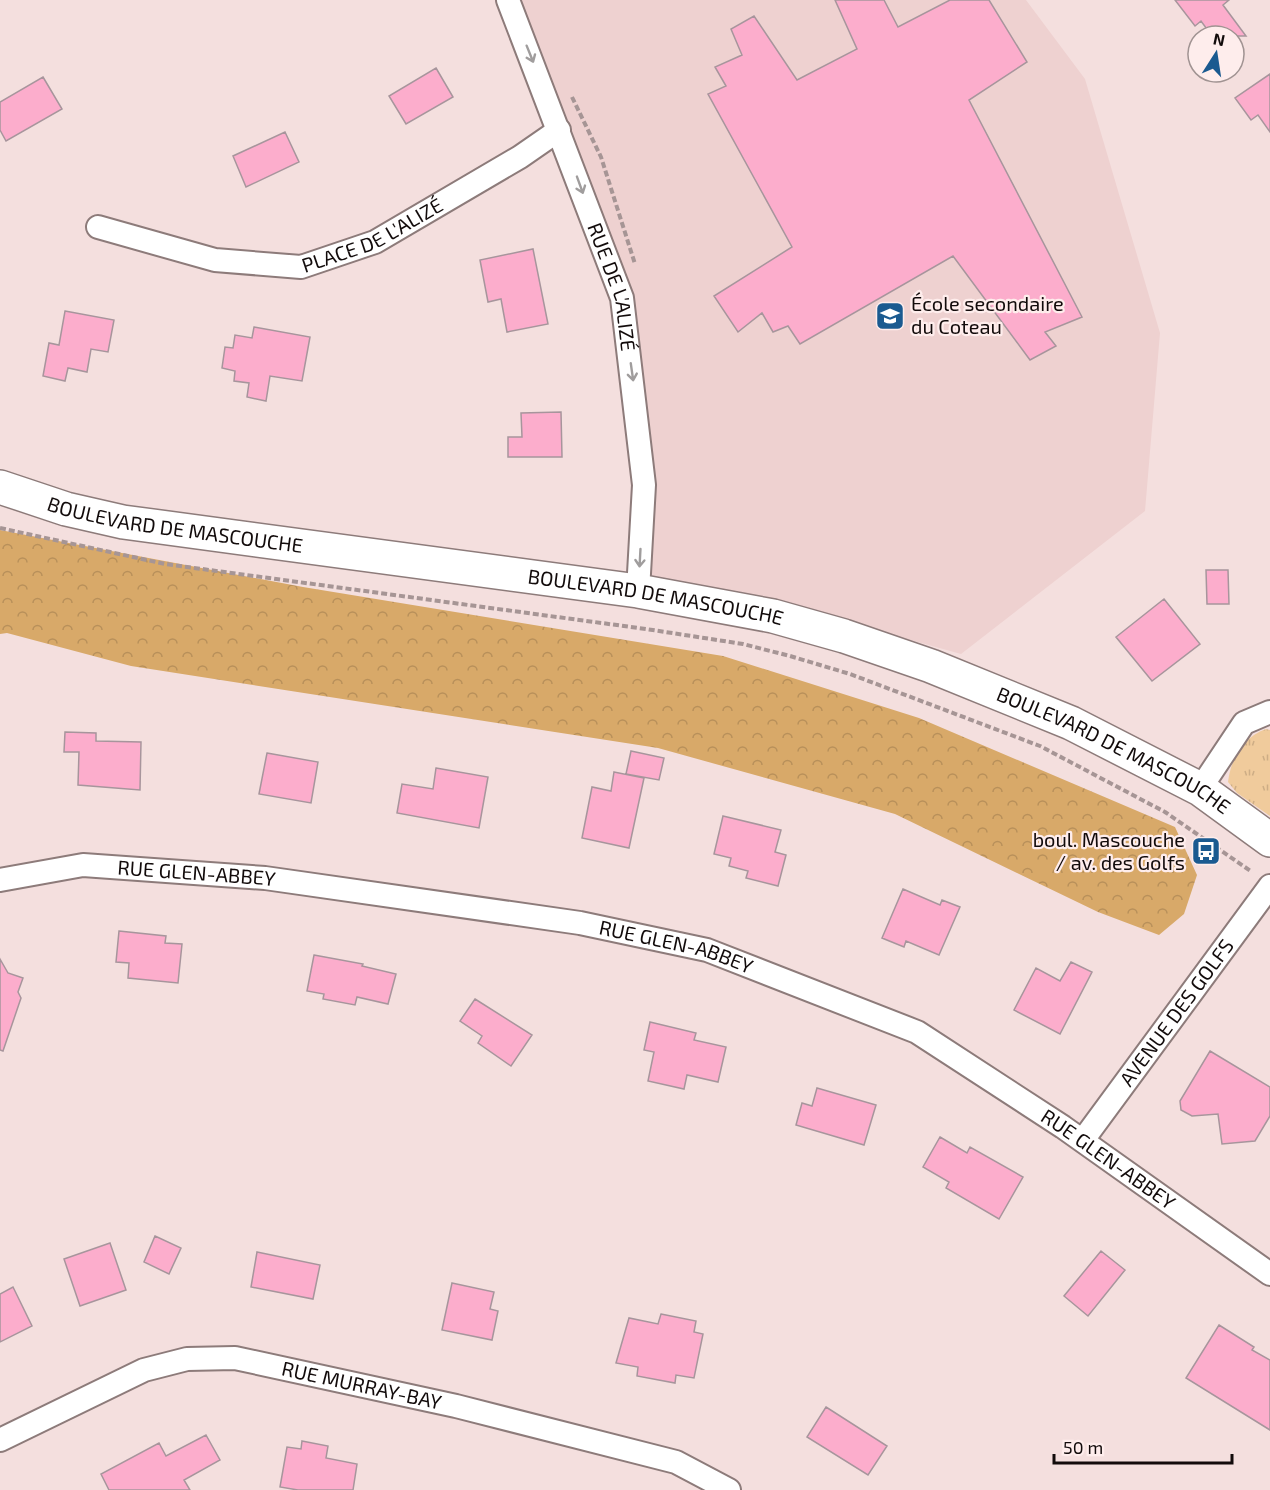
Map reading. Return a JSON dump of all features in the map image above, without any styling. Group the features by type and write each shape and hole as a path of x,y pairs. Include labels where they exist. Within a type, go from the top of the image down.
{"street":[{"name":"RUE DE L'ALIZÉ","path":"508,0 560,130 622,298 644,485 638,591"},
{"name":"PLACE DE L'ALIZÉ","path":"98,226 215,260 301,267 375,242 520,157 560,130"},
{"name":"BOULEVARD DE MASCOUCHE","path":"0,487 66,508 123,522 638,591 773,616 854,639 931,666 1071,723 1200,789 1270,840"},
{"path":"1200,789 1244,723 1270,712"},
{"name":"RUE GLEN-ABBEY","path":"0,880 83,865 265,878 580,923 707,950 916,1032 1083,1140 1270,1274"},
{"name":"AVENUE DES GOLFS","path":"1083,1140 1270,886"},
{"name":"RUE MURRAY-BAY","path":"0,1440 144,1370 187,1359 235,1358 456,1406 676,1462 729,1490"}],"path":[{"name":"BOULEVARD DE MASCOUCHE","path":"0,528 165,564 646,629 743,644 781,654 850,674 1040,746 1165,812 1248,869"}],"shaded area":[{"name":"École secondaire du Coteau","path":"508,0 1026,0 1085,79 1160,333 1145,511 961,654 741,593 638,591 644,485 622,298"}],"green space":[{"path":"0,530 303,587 723,656 919,718 1175,827 1197,875 1184,914 1159,935 1098,912 895,814 658,748 131,666 7,633 0,634"},
{"path":"1266,729 1270,730 1270,816 1237,793 1228,782 1235,757 1245,743"}],"building":[{"path":"835,0 884,0 898,27 950,0 989,0 1027,62 969,100 1082,317 1045,332 1056,346 1030,360 953,256 800,344 788,326 773,332 762,313 738,332 714,296 792,247 708,94 726,86 715,67 742,55 731,29 754,16 797,80 857,49"},
{"path":"1175,0 1229,0 1223,5 1237,24 1203,24 1201,21 1193,24"},
{"path":"436,68 453,97 406,124 389,96"},
{"path":"1270,74 1270,132 1258,115 1251,120 1235,98"},
{"path":"43,77 62,109 6,141 0,130 0,102"},
{"path":"285,132 299,162 246,187 233,156"},
{"path":"533,249 548,324 507,332 501,299 488,302 480,260"},
{"path":"65,311 114,320 108,352 91,349 87,372 68,368 65,381 43,376 49,343 59,345"},
{"path":"254,327 310,337 302,381 270,376 266,401 247,397 249,383 234,381 235,371 222,368 225,347 233,348 235,335 252,338"},
{"path":"561,412 562,457 508,457 508,437 522,437 521,413"},
{"path":"1206,570 1228,570 1229,604 1207,604"},
{"path":"1164,599 1200,644 1152,681 1116,637"},
{"path":"65,732 96,733 96,741 141,742 140,790 78,785 79,752 64,752"},
{"path":"631,751 664,758 659,780 626,774"},
{"path":"267,753 318,762 311,803 259,794"},
{"path":"436,768 488,777 479,828 397,813 402,784 433,789"},
{"path":"614,772 644,778 629,848 582,838 592,787 611,791"},
{"path":"723,816 781,830 775,852 786,855 778,886 746,878 748,871 729,866 731,858 714,854"},
{"path":"903,889 940,905 942,900 960,907 939,955 906,941 904,947 882,938"},
{"path":"119,931 166,936 165,943 182,944 178,983 128,978 129,963 116,962"},
{"path":"314,955 363,964 362,966 396,974 388,1004 357,997 355,1005 323,999 324,994 307,991"},
{"path":"0,959 8,973 23,978 18,992 21,998 3,1051 0,1050"},
{"path":"1071,962 1092,972 1060,1034 1014,1010 1036,968 1060,981"},
{"path":"475,999 532,1035 511,1066 478,1043 482,1036 460,1021"},
{"path":"650,1022 696,1033 694,1040 726,1047 718,1082 687,1075 684,1089 648,1081 654,1052 644,1050"},
{"path":"1210,1051 1270,1087 1270,1116 1255,1141 1222,1144 1218,1114 1192,1116 1181,1110 1180,1101"},
{"path":"817,1088 876,1105 864,1145 796,1125 802,1103 812,1106"},
{"path":"940,1137 967,1153 970,1147 1023,1177 999,1219 946,1188 949,1182 923,1167"},
{"path":"155,1236 181,1248 169,1274 144,1262"},
{"path":"110,1243 126,1290 80,1306 64,1259"},
{"path":"1101,1251 1125,1270 1088,1316 1064,1296"},
{"path":"257,1252 320,1265 313,1299 251,1287"},
{"path":"452,1283 494,1292 490,1309 498,1311 492,1340 442,1330"},
{"path":"13,1287 32,1326 0,1342 0,1294"},
{"path":"661,1314 696,1321 694,1332 703,1334 694,1378 676,1375 675,1383 637,1376 638,1367 616,1363 629,1318 658,1324"},
{"path":"1219,1325 1254,1347 1252,1350 1270,1360 1270,1430 1186,1378"},
{"path":"826,1407 887,1446 868,1475 807,1437"},
{"path":"206,1435 220,1460 184,1480 190,1490 109,1490 101,1474 159,1443 166,1456"},
{"path":"302,1441 328,1446 326,1458 357,1464 353,1490 298,1490 280,1487 287,1447 301,1449"}],"place":[{"name":"École secondaire du Coteau","path":"890,316"},
{"name":"boul. Mascouche / av. des Golfs","path":"1206,851"}]}
